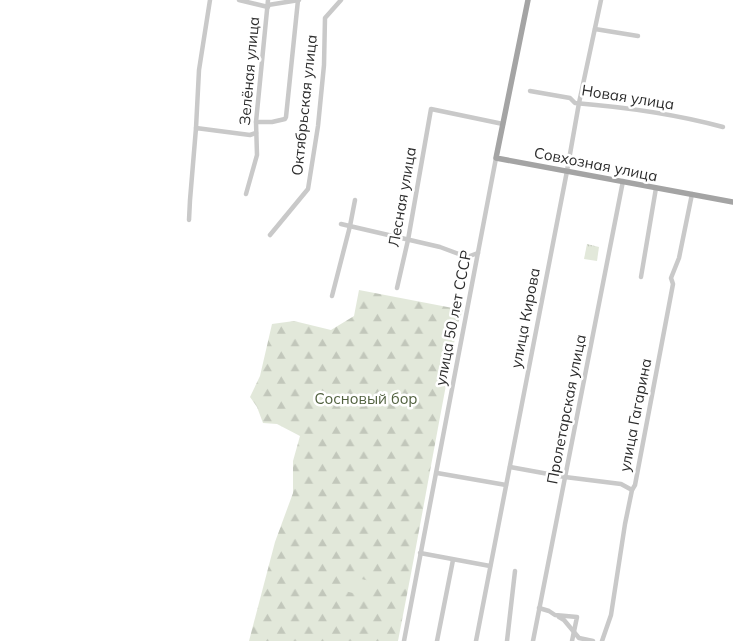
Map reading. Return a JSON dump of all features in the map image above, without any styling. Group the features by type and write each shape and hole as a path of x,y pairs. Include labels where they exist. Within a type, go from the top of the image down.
{"main road":[{"name":"улица 50 лет СССР","path":"496,158 528,0"},
{"name":"Совхозная улица","path":"496,158 733,202"}],"street":[{"path":"190,220 198,70 210,0"},
{"path":"239,0 268,4 299,0 286,117 280,121 256,122"},
{"name":"Октябрьская улица","path":"270,235 308,189 318,126 326,18 341,0"},
{"name":"улица Кирова","path":"476,641 568,171 579,103 601,0"},
{"name":"Зелёная улица","path":"246,194 257,155 256,122 268,4"},
{"path":"595,29 638,36"},
{"name":"Новая улица","path":"530,91 570,98 575,103 692,119 723,127"},
{"name":"Лесная улица","path":"397,288 408,240 431,110 503,124"},
{"path":"196,128 256,133"},
{"name":"улица 50 лет СССР","path":"404,641 496,158"},
{"name":"Пролетарская улица","path":"533,641 623,181"},
{"path":"641,277 656,188"},
{"name":"улица Гагарина","path":"602,641 611,615 624,530 632,490 635,485 672,294 673,284 671,278 679,258 692,194"},
{"path":"332,296 350,226 354,200"},
{"path":"341,224 440,248 467,257 478,254"},
{"path":"510,467 565,477 621,484 632,490"},
{"path":"437,473 506,485"},
{"path":"420,553 490,566"},
{"path":"437,641 453,560"},
{"path":"508,641 515,571"},
{"path":"540,608 564,620 579,638 602,641"},
{"path":"555,615 577,617 572,641"}],"green space":[{"path":"587,244 599,247 597,261 584,259"},
{"name":"Сосновый бор","path":"359,290 463,310 458,323 398,641 249,641 275,542 293,493 293,461 300,436 277,424 263,423 257,407 250,397 260,376 272,324 294,321 331,330 354,316"},
{"path":"344,575 370,581 366,596 340,590"}]}
